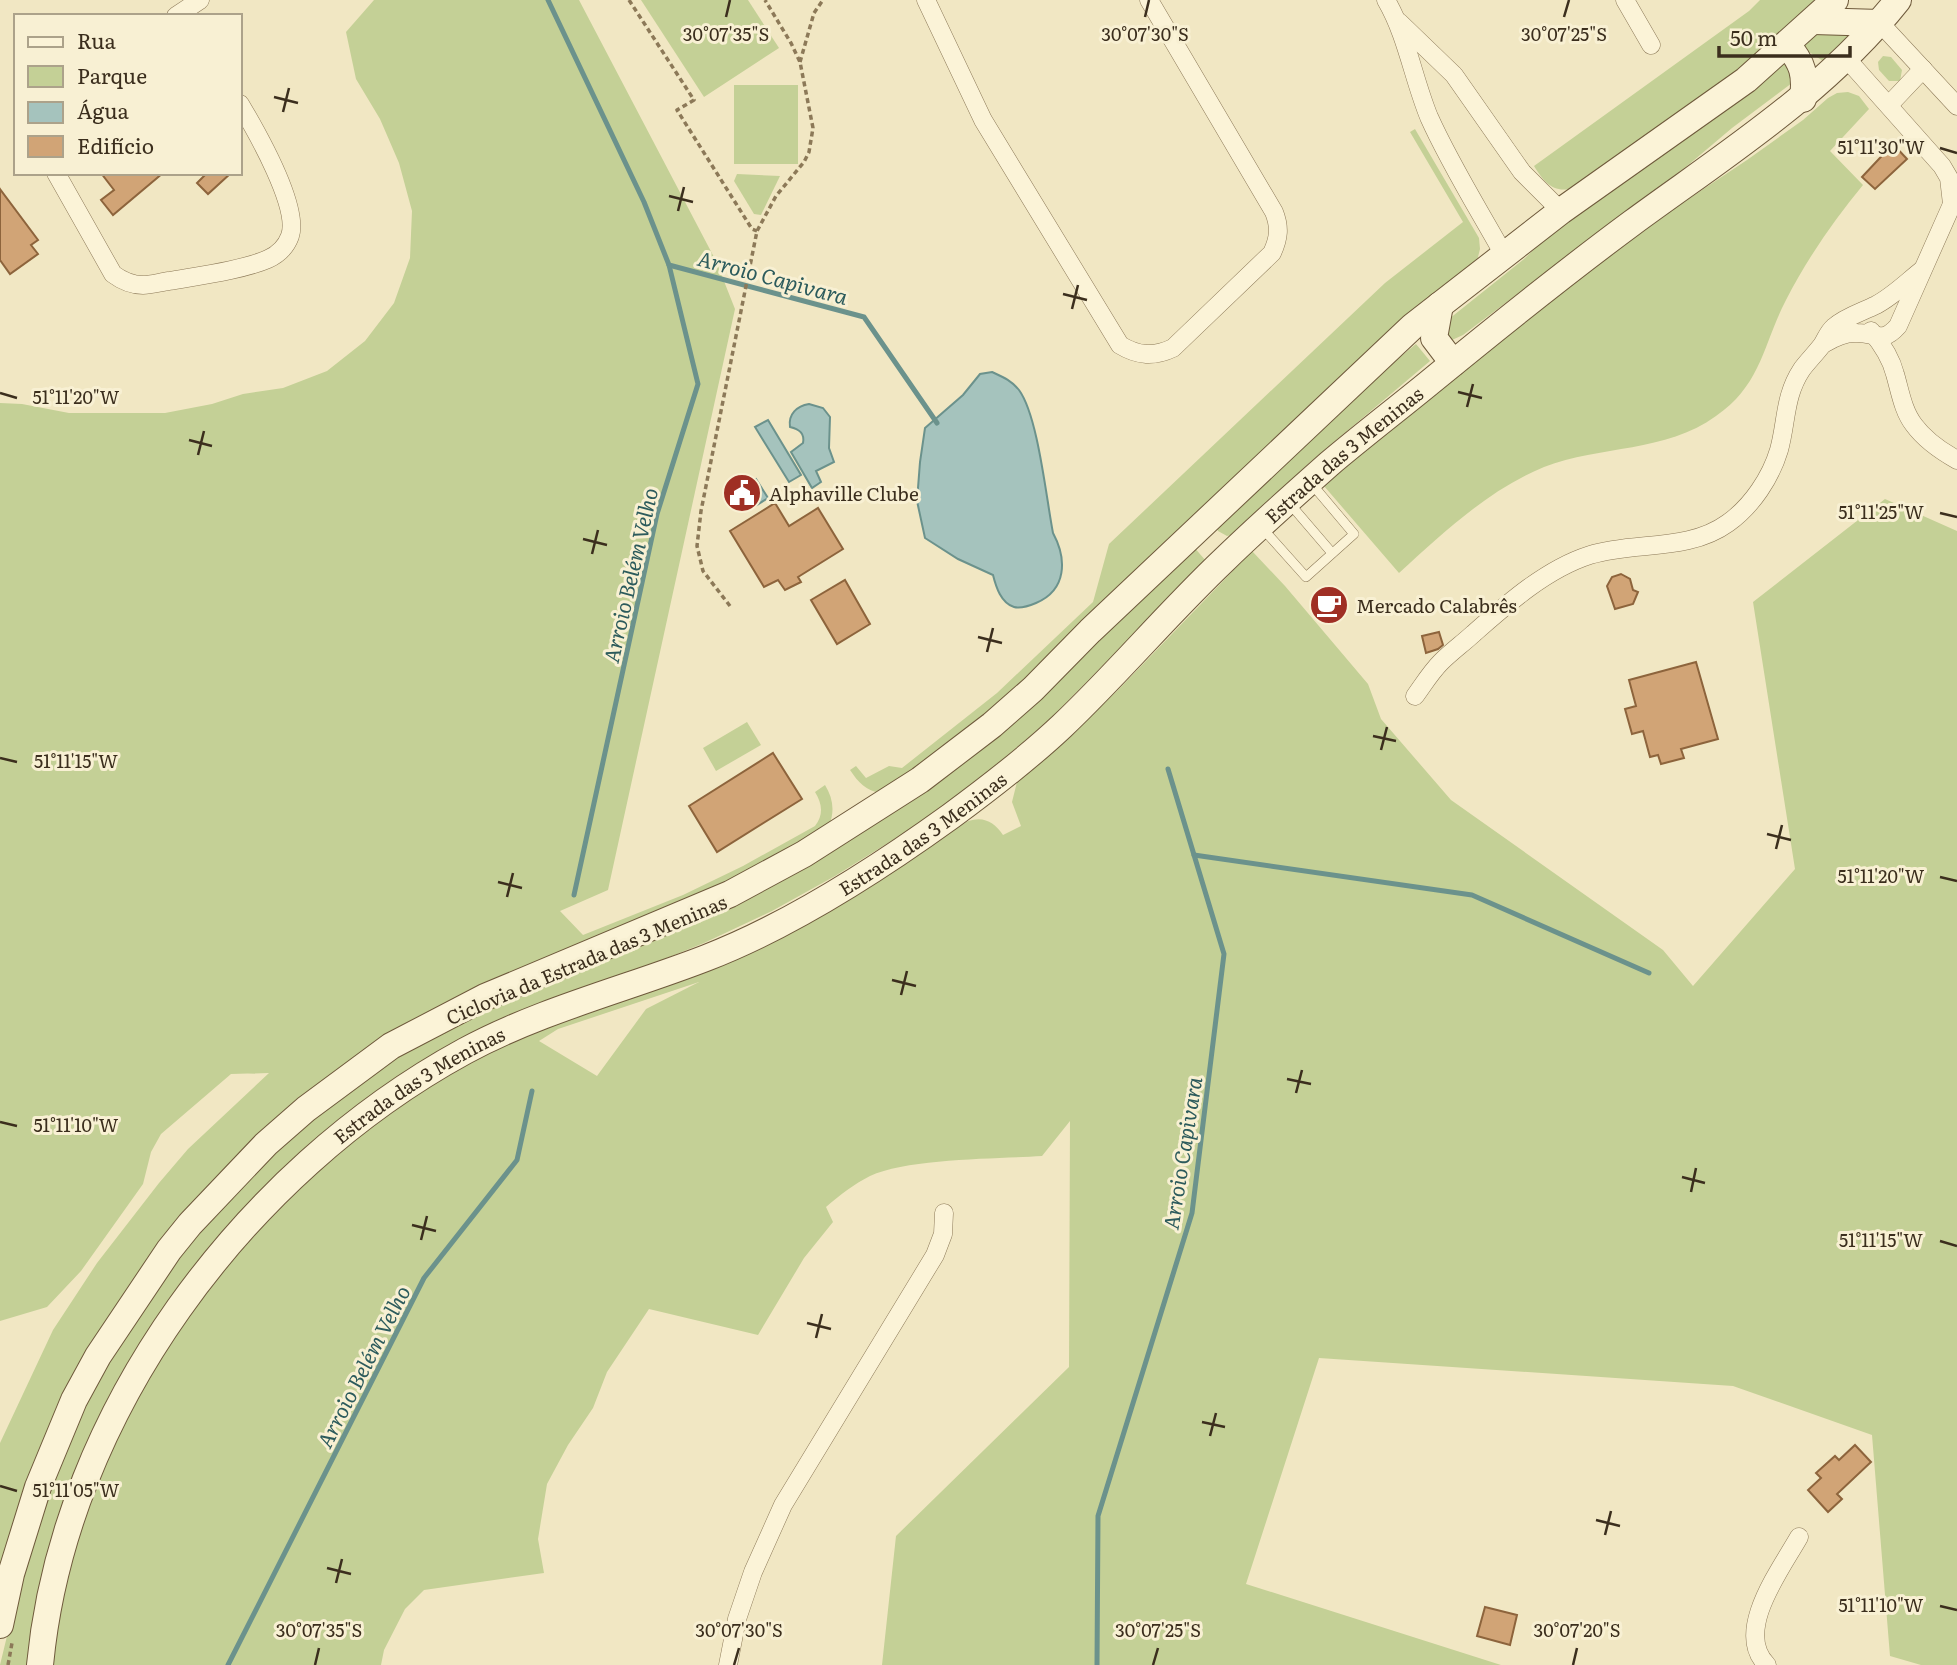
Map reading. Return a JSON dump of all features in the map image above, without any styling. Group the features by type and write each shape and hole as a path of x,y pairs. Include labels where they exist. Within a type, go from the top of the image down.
{"main road":[{"path":"6,1632 17,1552 38,1487 74,1400 98,1356 169,1250 265,1144 306,1109 391,1046 485,996 730,894 804,854 920,780 992,725 1033,689 1090,631 1413,326 1561,211 1712,106 1787,46 1835,0"},
{"name":"Estrada das 3 Meninas","path":"40,1665 52,1582 82,1493 121,1403 154,1346 198,1282 229,1243 274,1195 323,1150 372,1110 463,1052 569,1007 713,955 790,917 948,818 1014,768 1061,727 1222,562 1310,481 1453,363 1598,249 1803,99 1880,23 1898,0"},
{"path":"1814,21 1880,23"},
{"path":"1787,46 1802,65 1805,76 1803,99"},
{"path":"1440,305 1434,338 1453,363"},
{"path":"1193,534 1222,562"}],"street":[{"path":"926,0 983,120 1120,345 1141,355 1164,353 1173,348 1272,253 1278,242 1279,232 1274,212 1149,0"},
{"path":"1386,0 1399,22 1415,80 1431,120 1504,255"},
{"path":"1625,0 1651,45"},
{"path":"1399,22 1454,75 1522,172 1561,211"},
{"path":"1880,23 1957,106"},
{"path":"1846,58 1942,166 1949,178 1955,199 1903,318 1895,372"},
{"path":"1889,105 1923,69"},
{"path":"57,175 113,274 120,279 143,285 205,275 268,259 282,250 290,236 293,220 271,162 242,108"},
{"path":"1415,696 1441,663 1493,617 1540,580 1567,564 1591,555 1632,546 1682,542 1705,535 1728,523 1755,495 1774,464 1784,416 1801,370 1834,327 1878,304 1922,270"},
{"path":"1878,304 1872,312 1871,332 1877,337 1895,372 1899,391 1913,425 1938,449 1957,460"},
{"path":"1822,345 1844,334 1888,336 1903,318"},
{"path":"728,1665 737,1619 770,1531 797,1480 935,1255 943,1234 944,1213"},
{"path":"1767,1665 1762,1660 1755,1639 1758,1611 1799,1537"}],"lane":[{"path":"1261,527 1306,578 1354,534 1310,481"},
{"path":"1288,502 1332,553"}],"path":[{"path":"629,0 694,100 677,110 752,229 757,230"},
{"path":"730,606 703,571 697,546 701,512 757,230 776,196 797,172 809,152 813,128 800,62 765,0"},
{"path":"800,62 814,13 823,0"},
{"path":"6,1632 8,1665"}],"green space":[{"path":"374,0 579,0 716,261 735,309 608,890 560,911 583,935 683,895 815,826 821,809 815,792 825,785 832,805 831,820 829,826 771,864 443,1005 160,1247 0,1587 0,1443 53,1330 97,1263 159,1183 188,1149 269,1073 231,1074 161,1134 151,1152 143,1184 81,1271 47,1307 0,1321 0,403 22,404 69,413 165,413 212,404 243,394 283,388 327,371 365,341 394,303 410,258 412,211 399,163 380,119 356,79 346,32"},
{"path":"641,0 748,0 779,48 704,97"},
{"path":"1760,0 1820,0 1747,65 1574,188 1555,188 1542,177 1534,166 1749,11"},
{"path":"1858,30 1823,61 1809,52 1803,44 1816,33"},
{"path":"1883,56 1891,57 1902,70 1900,81 1889,81 1879,70 1878,62"},
{"path":"1780,64 1788,65 1792,83 1687,166 1463,335 1452,340 1442,328 1449,319 1524,259 1576,209"},
{"path":"734,85 798,85 798,164 734,164"},
{"path":"1848,92 1859,96 1869,109 1830,151 1863,185 1831,226 1803,270 1778,316 1760,363 1743,391 1731,404 1696,428 1676,436 1654,443 1566,460 1523,477 1485,500 1399,573 1324,486 1405,417 1576,281 1678,206 1803,120 1828,98 1837,93"},
{"path":"1415,129 1479,238 1477,261 1011,697 881,793 863,785 850,770 856,766 866,778 889,766 902,768 997,693 1093,602 1109,544 1385,283 1463,222 1410,132"},
{"path":"737,174 780,176 761,215 754,214 734,181"},
{"path":"1416,344 1430,361 1308,464 1236,534 1227,536 1218,531 1216,527 1355,394"},
{"path":"1885,499 1957,531 1957,1665 1921,1665 1890,1656 1872,1435 1733,1386 1319,1358 1246,1584 1501,1665 882,1665 896,1536 1069,1367 1070,1121 1042,1156 954,1160 907,1166 870,1176 853,1186 826,1207 833,1222 804,1258 758,1335 649,1309 607,1372 593,1408 568,1445 547,1484 538,1539 544,1573 424,1590 405,1609 384,1650 381,1665 48,1665 57,1605 99,1471 166,1344 242,1241 368,1124 474,1058 870,886 966,822 978,819 987,821 1003,835 1021,826 1012,802 1017,782 1117,691 1252,551 1368,684 1381,719 1451,800 1663,950 1693,986 1795,869 1753,602","holes":["699,982 646,1009 597,1076 539,1041 558,1029"]},
{"path":"1193,546 1206,561 1048,721 988,772 920,823 835,876 772,911 704,943 521,1017 412,1073 153,1331 32,1665 0,1665 31,1537 80,1412 131,1321 232,1189 352,1084 446,1025 811,862"},
{"path":"747,722 761,745 716,771 703,748"}],"water":[{"path":"992,372 1013,384 1026,402 1036,437 1053,533 1061,553 1061,573 1054,590 1036,603 1022,607 1009,605 1002,598 993,575 958,559 925,538 917,501 925,428 963,395 980,374"},
{"path":"809,404 823,408 830,417 829,448 834,462 816,471 821,482 812,488 791,452 803,443 803,437 801,432 790,427 790,418 794,411"},
{"path":"768,420 801,475 789,482 755,427"},
{"path":"756,479 768,498 749,510 743,495 747,484"}],"building":[{"path":"1893,144 1907,159 1875,189 1862,177"},
{"path":"103,175 161,175 113,215 101,200 114,190"},
{"path":"205,175 229,175 208,194 197,183"},
{"path":"0,189 38,240 31,245 38,254 10,274 0,260"},
{"path":"775,503 789,526 818,508 843,549 798,577 801,582 785,590 778,580 764,587 730,531"},
{"path":"1621,574 1630,579 1633,590 1638,592 1633,604 1615,609 1607,586 1612,577"},
{"path":"845,580 870,624 837,644 811,600"},
{"path":"1439,632 1443,645 1426,653 1422,636"},
{"path":"1696,662 1718,739 1681,749 1684,758 1661,764 1658,755 1650,757 1643,731 1632,734 1625,709 1636,706 1629,680"},
{"path":"773,753 802,799 717,852 689,806"},
{"path":"1855,1445 1871,1462 1837,1494 1842,1499 1828,1512 1808,1490 1821,1478 1816,1473 1835,1456 1839,1460"},
{"path":"1485,1607 1517,1615 1510,1645 1477,1636"}],"waterway":[{"name":"Arroio Capivara","path":"548,0 644,202 669,265 864,317 937,423"},
{"name":"Arroio Belém Velho","path":"574,895 657,514 698,384 669,265"},
{"name":"Arroio Capivara","path":"1097,1665 1098,1516 1192,1213 1224,954 1168,769"},
{"path":"1194,855 1472,895 1649,973"},
{"name":"Arroio Belém Velho","path":"228,1665 424,1278 517,1160 532,1091"}],"place":[{"name":"Alphaville Clube","path":"742,493"},
{"name":"Mercado Calabrês","path":"1329,605"}]}
